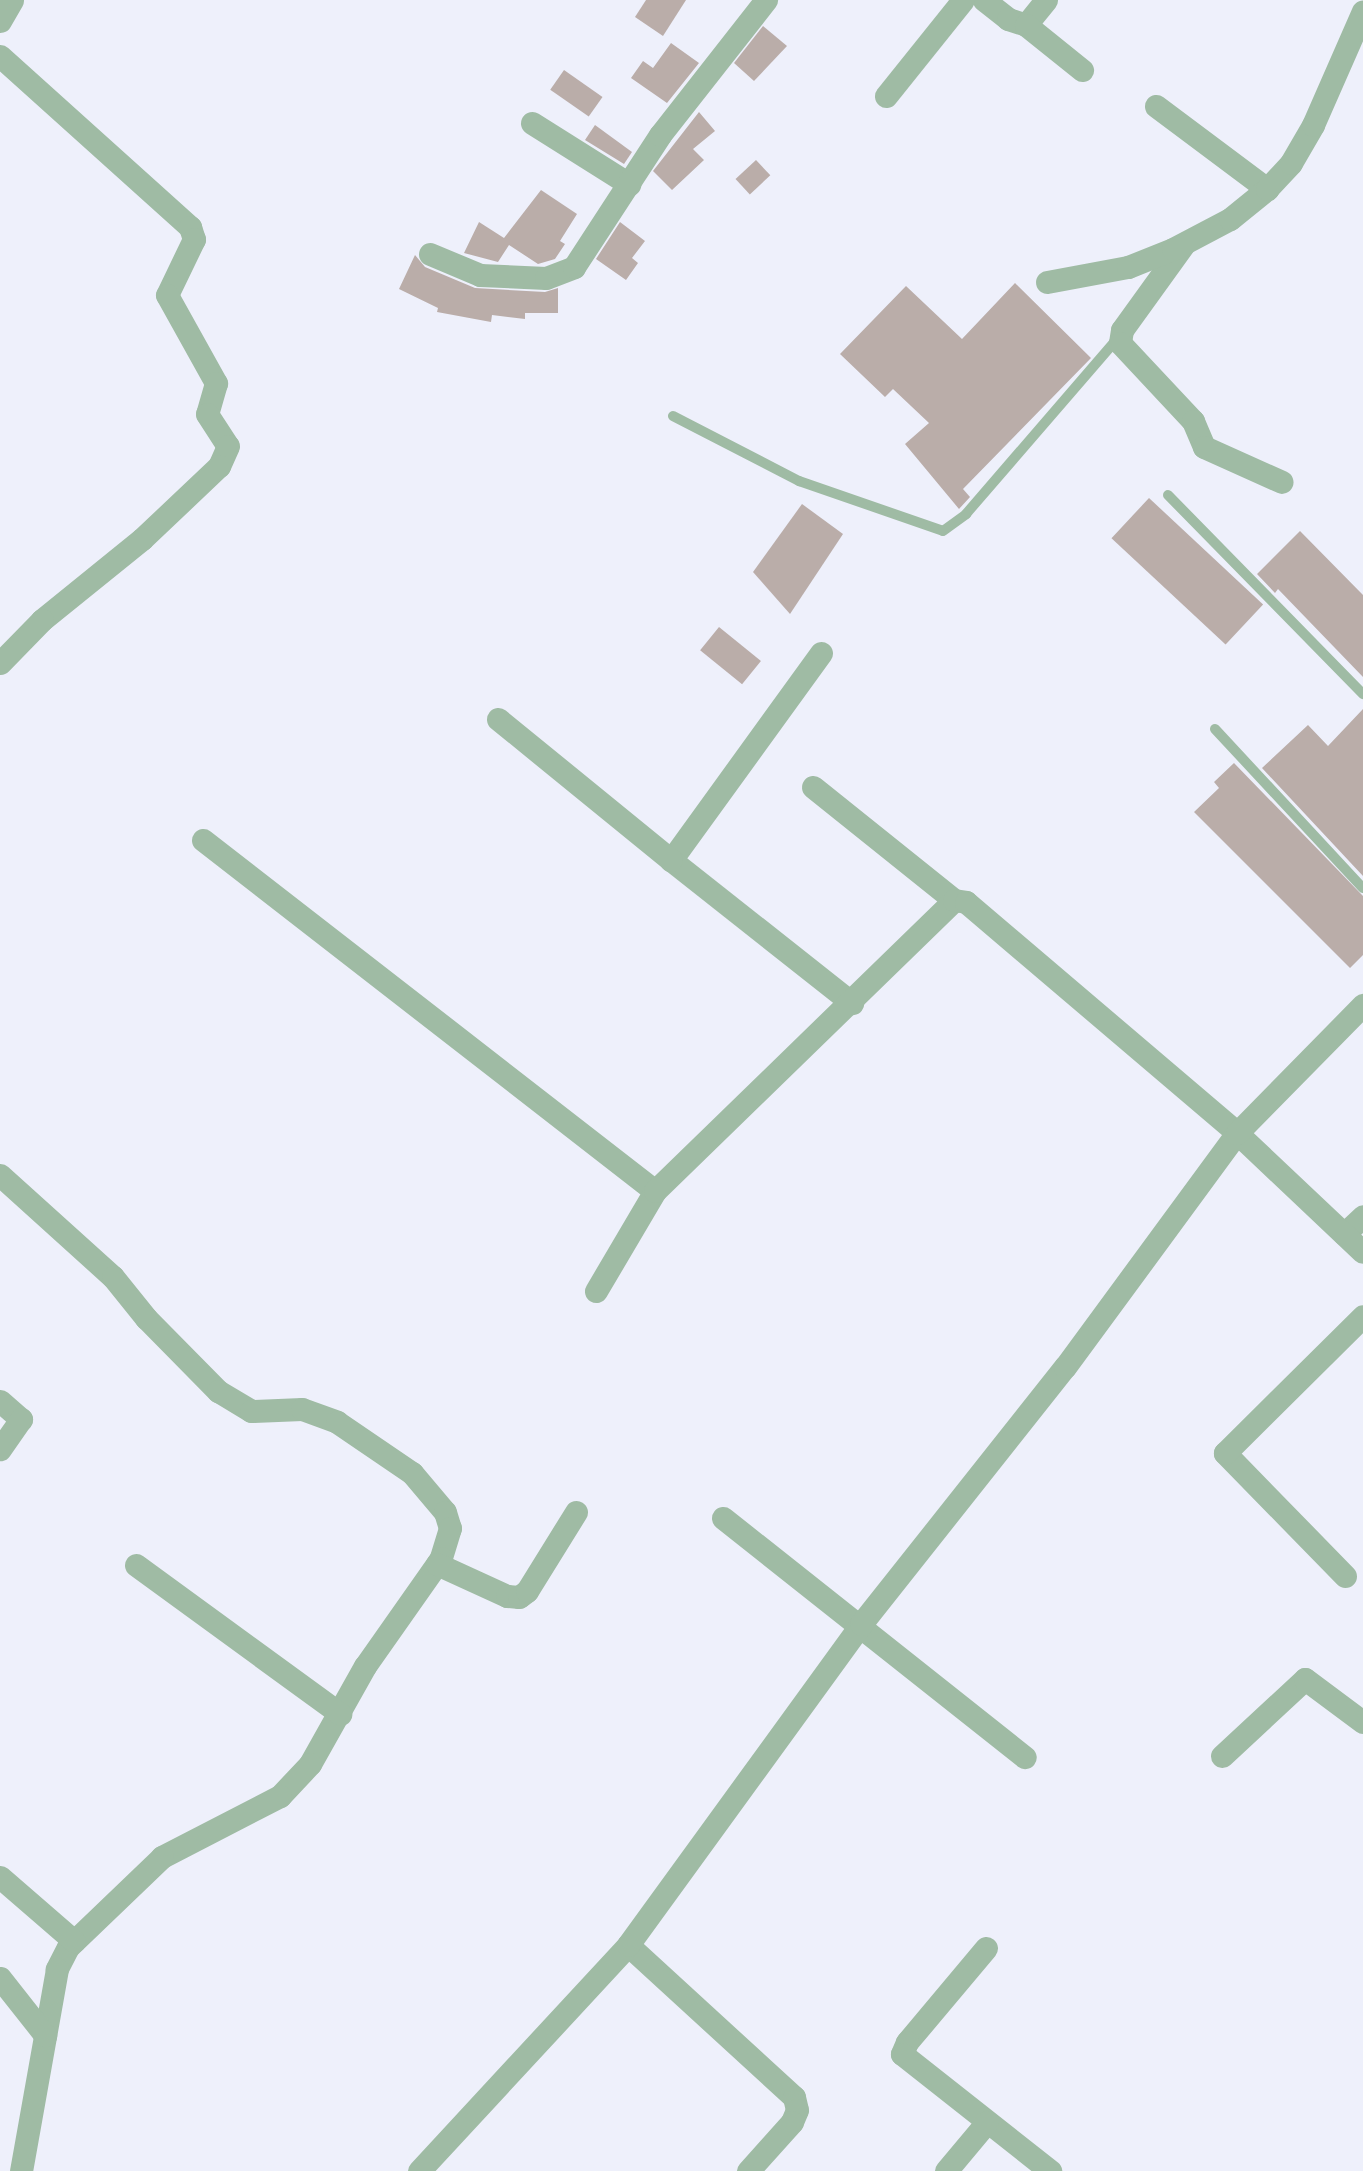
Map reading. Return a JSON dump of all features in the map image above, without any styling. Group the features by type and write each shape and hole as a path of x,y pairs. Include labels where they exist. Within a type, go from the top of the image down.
{"street":[{"path":"0,21 12,0"},
{"path":"430,254 480,275 546,278 564,274 574,267 660,135 766,0"},
{"path":"886,96 963,0"},
{"path":"984,0 1008,19 1026,25 1082,70"},
{"path":"1026,25 1046,0"},
{"path":"1047,282 1128,267 1230,219 1267,189 1291,163 1314,125 1363,11"},
{"path":"0,56 190,227 194,239 167,295 216,383 207,414 228,446 209,476 142,540 42,620 0,663"},
{"path":"1156,106 1267,189"},
{"path":"532,123 629,184"},
{"path":"1186,242 1120,336 1120,343 1193,421 1204,447 1282,482"},
{"path":"671,860 821,653"},
{"path":"498,719 852,1003"},
{"path":"813,787 954,900 967,902 1237,1133 1363,1252"},
{"path":"203,840 655,1191"},
{"path":"596,1291 655,1191 852,1003 954,900"},
{"path":"419,2171 628,1945 861,1624 1065,1367 1237,1133 1363,1005"},
{"path":"0,1175 105,1269 197,1372 237,1405 251,1411 320,1413 412,1473 445,1511 450,1528 449,1543 437,1564 371,1656 310,1764 280,1796 162,1857 74,1941 57,1969 21,2171"},
{"path":"1344,1234 1363,1216"},
{"path":"1345,1576 1224,1453 1363,1316"},
{"path":"0,1401 21,1419 0,1449"},
{"path":"437,1564 507,1596 519,1597 527,1591 576,1512"},
{"path":"723,1518 861,1624 1025,1757"},
{"path":"136,1566 340,1714"},
{"path":"1222,1756 1305,1679 1315,1682 1363,1723"},
{"path":"0,1877 74,1941"},
{"path":"628,1945 794,2097 797,2110 792,2122 748,2171"},
{"path":"986,1948 906,2042 902,2054 1050,2171"},
{"path":"0,1978 45,2035"},
{"path":"946,2171 987,2122"}],"lane":[{"path":"673,416 799,481 943,531 966,514 1120,336"},
{"path":"1168,495 1363,694"},
{"path":"1215,729 1363,888"}],"building":[{"path":"646,0 686,0 663,36 635,17"},
{"path":"763,26 787,46 754,81 734,63"},
{"path":"671,43 699,63 667,103 631,78 643,61 653,68"},
{"path":"564,70 603,97 589,117 550,90"},
{"path":"699,112 715,131 693,149 704,160 672,190 653,171"},
{"path":"595,125 632,152 624,164 585,140"},
{"path":"756,160 770,175 750,194 736,179"},
{"path":"541,190 577,214 560,241 565,244 555,259 538,264 509,245 498,262 464,253 479,222 504,238"},
{"path":"620,222 645,241 632,258 638,263 626,280 596,259"},
{"path":"415,255 425,267 475,288 545,292 558,288 558,313 525,313 525,319 492,315 491,322 437,312 438,308 399,289"},
{"path":"1015,283 1091,358 963,489 970,497 959,509 905,444 929,423 893,389 885,397 840,354 906,286 962,339"},
{"path":"1149,498 1263,604 1226,645 1111,538"},
{"path":"802,504 843,534 790,614 753,572"},
{"path":"1300,531 1363,595 1363,677 1278,589 1275,593 1257,574"},
{"path":"719,627 761,661 742,684 700,650"},
{"path":"1363,709 1363,876 1262,768 1308,725 1328,746"},
{"path":"1234,763 1363,896 1363,955 1350,968 1194,812 1219,788 1214,782"}]}
